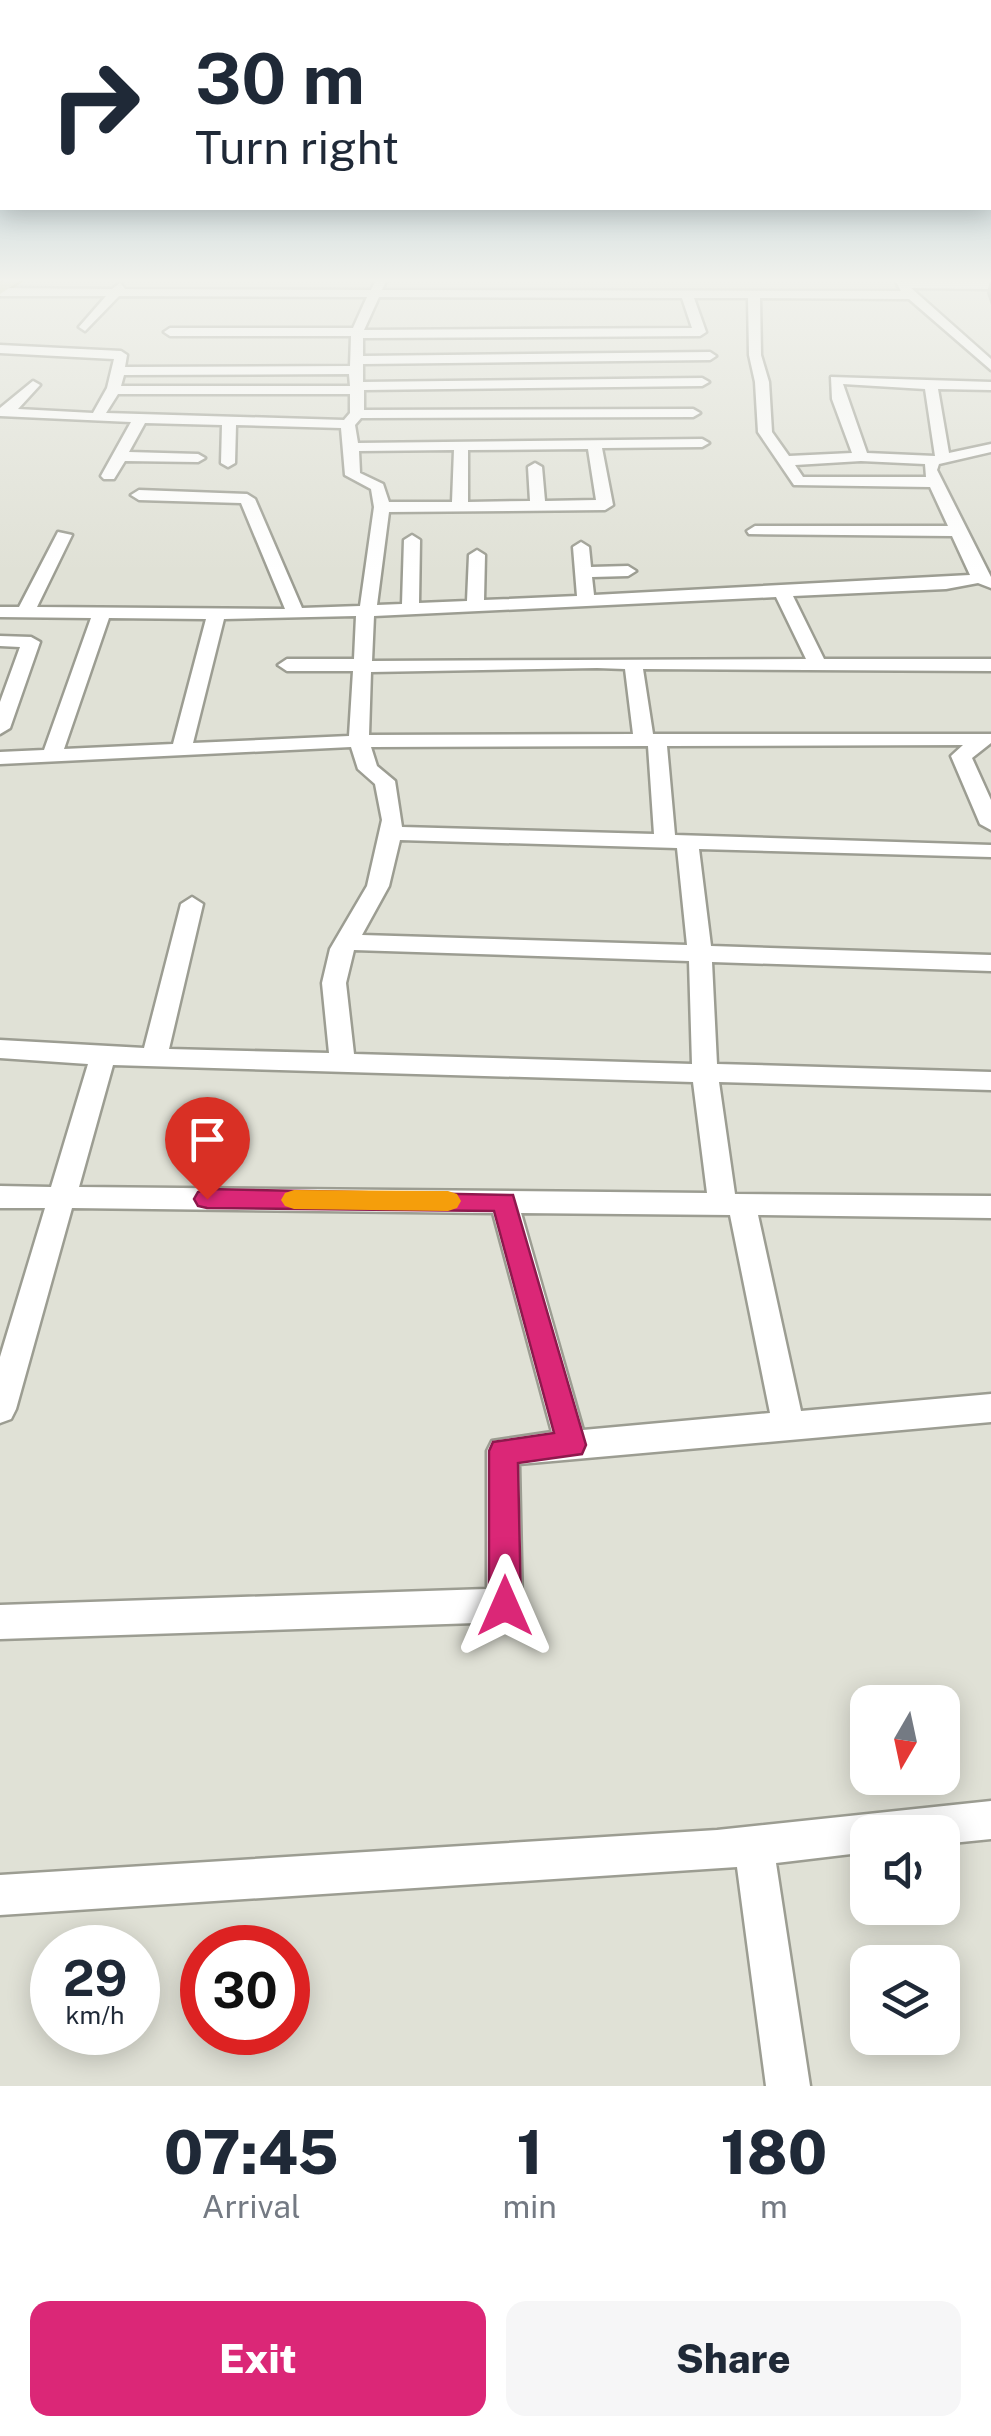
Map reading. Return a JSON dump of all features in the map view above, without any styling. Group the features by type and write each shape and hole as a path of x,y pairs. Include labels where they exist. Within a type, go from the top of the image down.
{"street":[{"path":"97,418 118,377"},
{"path":"113,390 350,377"},
{"path":"342,1062 334,983 346,942 378,886 393,820 385,781 368,769 359,741 366,611 382,507 378,487 354,475 351,447 356,377"},
{"path":"367,377 580,384 702,382"},
{"path":"761,377 764,432 799,482 936,482"},
{"path":"861,458 836,380 991,386"},
{"path":"5,416 32,384"},
{"path":"580,384 586,412"},
{"path":"0,612 296,614 986,580 930,470 938,460 931,385"},
{"path":"5,416 229,421 693,413"},
{"path":"109,476 140,419"},
{"path":"228,463 229,421"},
{"path":"382,507 606,505 594,442"},
{"path":"351,447 702,444"},
{"path":"460,506 461,445"},
{"path":"785,461 910,456 938,460 991,448"},
{"path":"120,456 198,458"},
{"path":"536,468 538,506"},
{"path":"139,495 246,498 296,614"},
{"path":"756,531 958,531"},
{"path":"25,613 64,535"},
{"path":"410,609 412,540"},
{"path":"581,548 586,601"},
{"path":"475,606 477,555"},
{"path":"584,572 628,571"},
{"path":"782,592 817,663"},
{"path":"52,756 76,686 75,671 102,614"},
{"path":"182,749 216,614"},
{"path":"0,641 31,642 0,728"},
{"path":"633,662 700,953 704,1075 788,1426"},
{"path":"287,665 991,665"},
{"path":"0,758 359,741 985,738"},
{"path":"985,738 961,756 991,824"},
{"path":"390,834 991,851"},
{"path":"154,1058 192,904"},
{"path":"346,942 991,962"},
{"path":"0,1049 154,1058 991,1082"},
{"path":"0,1409 102,1056"},
{"path":"0,1197 991,1207"},
{"path":"504,1202 571,1445"},
{"path":"0,1622 505,1606 503,1451 990,1412"},
{"path":"960,1823 991,1820"},
{"path":"0,1894 754,1846 850,1835"},
{"path":"754,1846 788,2086"}],"slow traffic":[{"path":"294,1200 448,1201"}],"route":[{"path":"207,1199 504,1202 571,1445 503,1451 505,1606"}]}
